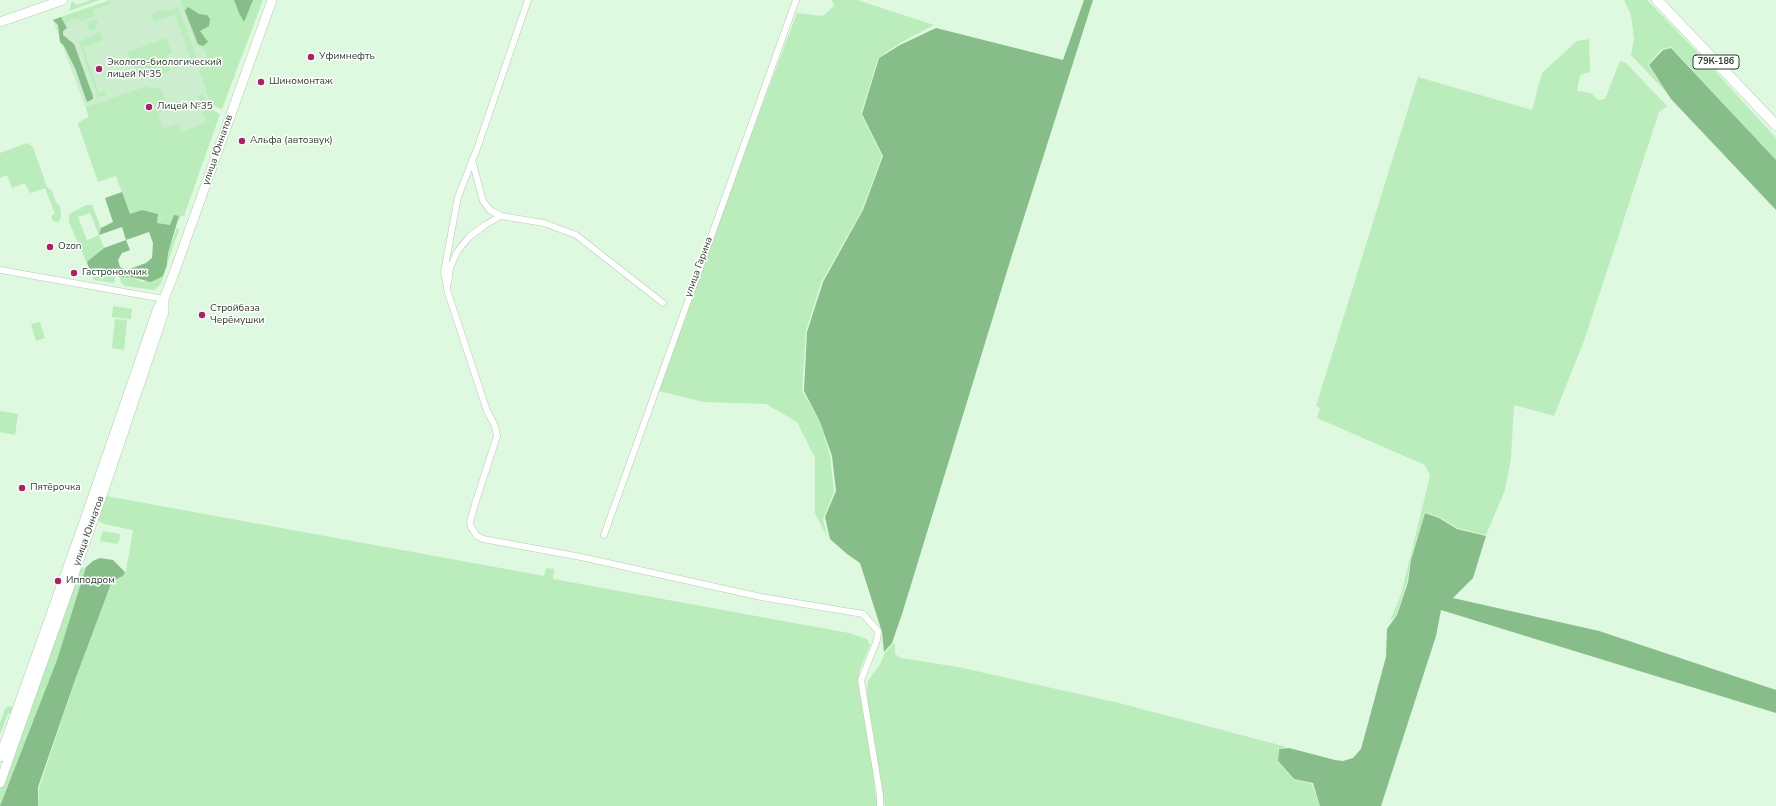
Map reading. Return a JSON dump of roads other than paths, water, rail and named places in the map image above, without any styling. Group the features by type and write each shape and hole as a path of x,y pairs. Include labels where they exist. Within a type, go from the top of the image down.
{"main road":[{"path":"0,22 63,0"},
{"name":"улица Юннатов","path":"0,757 158,308 164,299 272,0"},
{"name":"79К-186","path":"1657,0 1776,125"},
{"name":"улица Юннатов","path":"0,783 108,477 164,312 164,299"}],"street":[{"path":"528,0 458,197 444,272 449,294 487,411 495,426 498,436 470,522 471,527 477,536 482,539 581,557 761,597 863,614 878,631 877,640 861,680 880,795 880,806"},
{"name":"улица Гарина","path":"604,535 796,0"},
{"path":"472,160 483,201 490,210 501,216 544,223 576,235 663,303"},
{"path":"449,294 450,268 457,252 469,238 485,225 501,216"},
{"path":"0,270 164,299"}],"place":[{"name":"Уфимнефть","path":"311,57"},
{"name":"Эколого-биологический лицей №35","path":"99,69"},
{"name":"Шиномонтаж","path":"261,82"},
{"name":"Лицей №35","path":"149,107"},
{"name":"Альфа (автозвук)","path":"242,141"},
{"name":"Ozon","path":"50,247"},
{"name":"Гастрономчик","path":"74,273"},
{"name":"Стройбаза Черёмушки","path":"202,315"},
{"name":"Пятёрочка","path":"22,488"},
{"name":"Ипподром","path":"58,581"}]}
